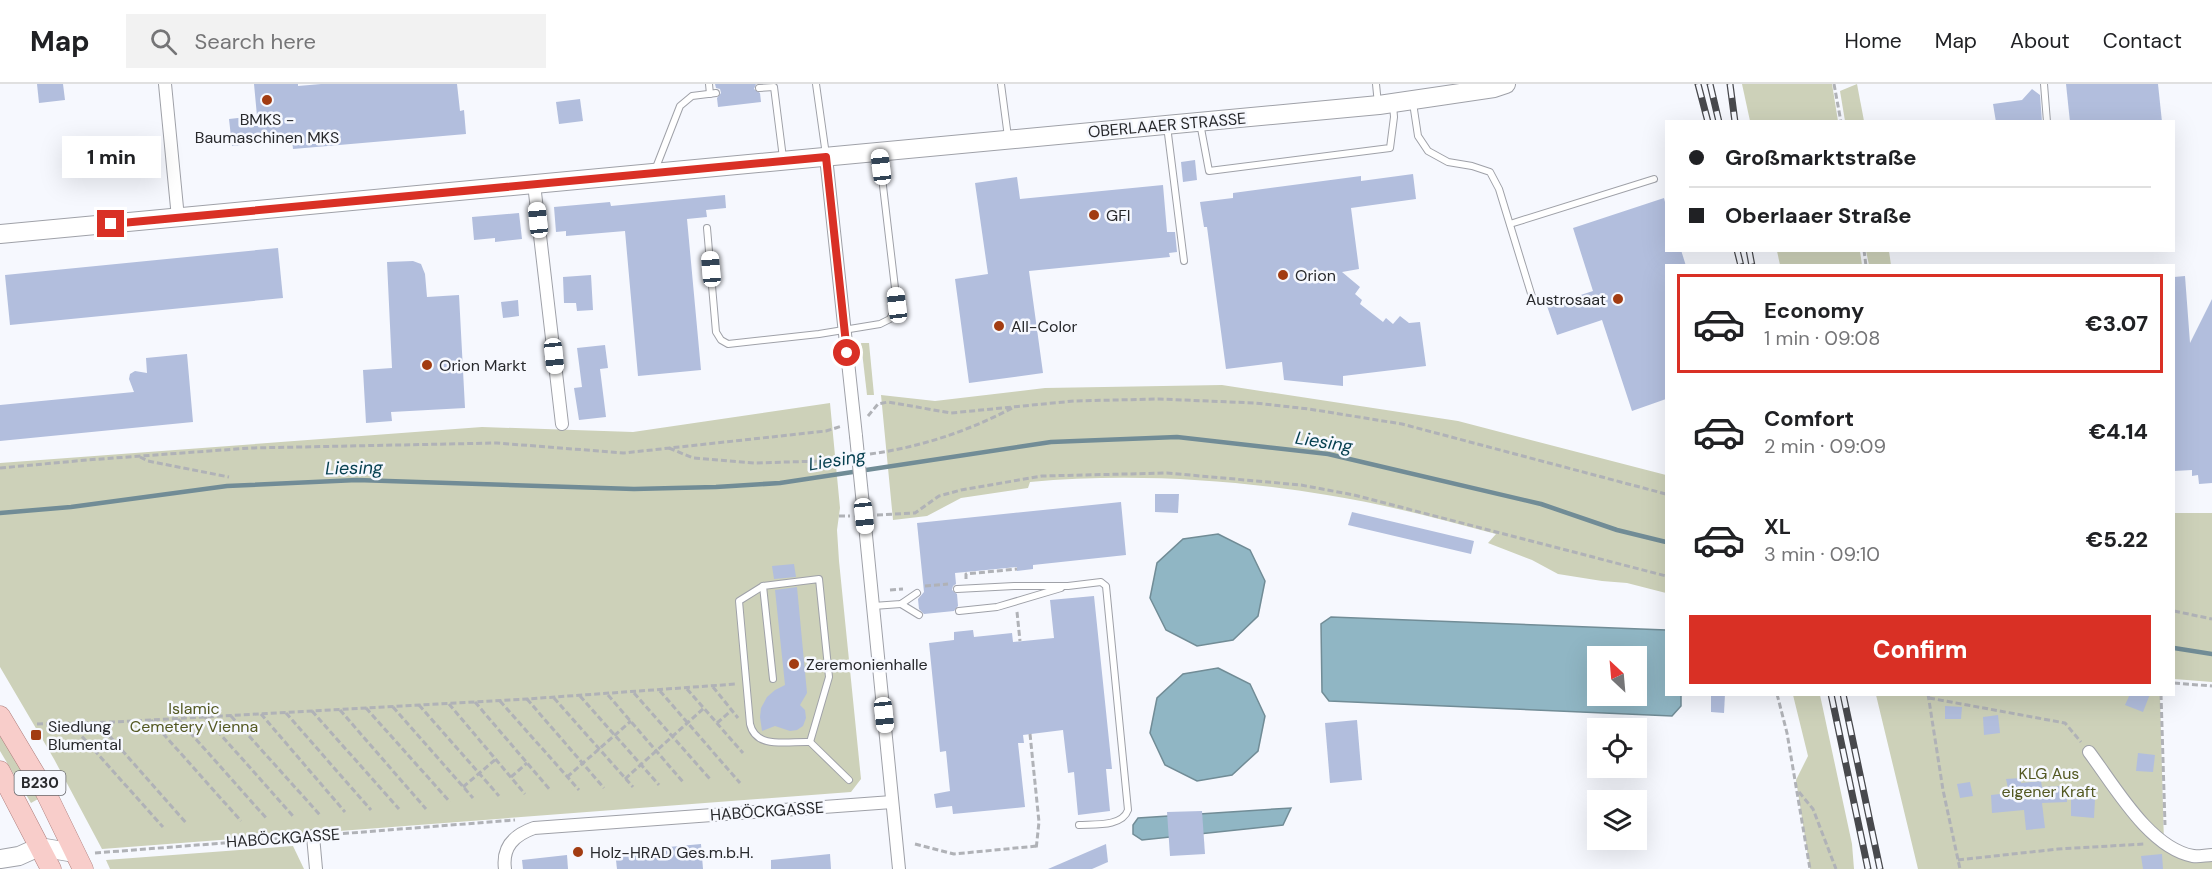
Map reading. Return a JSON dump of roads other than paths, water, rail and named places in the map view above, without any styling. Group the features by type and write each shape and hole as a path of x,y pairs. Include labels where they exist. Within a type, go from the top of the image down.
{"main road":[{"name":"OBERLAAER STRASSE","path":"0,234 1386,104 1494,88 1506,84"},
{"name":"B230","path":"0,716 45,791 78,860"},
{"name":"B230","path":"0,771 51,869"},
{"path":"0,859 20,856 39,847 78,860"}],"street":[{"path":"165,84 178,218"},
{"path":"826,157 899,869"},
{"path":"534,184 562,424"},
{"path":"2089,752 2145,827 2165,844 2193,856 2212,855"},
{"name":"HABÖCKGASSE","path":"505,869 506,850 510,843 534,828 892,802"},
{"path":"313,836 316,869"}],"lane":[{"path":"654,173 680,106 692,96 713,93 709,84"},
{"path":"816,84 826,157"},
{"path":"1001,84 1008,140"},
{"path":"1200,122 1209,171 1390,148 1394,117 1376,84"},
{"path":"2044,84 2047,120"},
{"path":"759,88 774,86 783,161"},
{"path":"1412,100 1418,136 1428,151 1448,162 1472,165 1490,172 1499,189 1533,300"},
{"path":"1167,125 1184,261"},
{"path":"707,228 716,332 721,340 729,344 885,323 890,319 897,305 879,152"},
{"path":"1510,224 1654,179"},
{"path":"810,742 829,677 819,579 763,586 739,601 750,724 754,735 764,741 810,742 849,780"},
{"path":"957,589 1068,586 1101,582 1108,590 1128,810 1126,815 1116,822 1079,825"},
{"path":"763,586 773,679"},
{"path":"959,611 997,607 1068,586"},
{"path":"873,606 901,604 917,593"},
{"path":"901,604 919,615"}],"water":[{"path":"1218,534 1250,550 1265,581 1258,616 1233,640 1197,646 1166,630 1150,598 1157,563 1183,539"},
{"path":"1331,617 1665,630 1665,696 1681,696 1681,706 1672,716 1329,701 1322,692 1321,624"},
{"path":"1218,668 1250,684 1265,716 1258,751 1232,775 1197,781 1165,765 1150,733 1157,698 1183,674"},
{"path":"1291,808 1283,825 1142,840 1133,834 1133,825 1138,818"}],"waterway":[{"name":"Liesing","path":"0,513 71,507 227,486 357,480 634,489 780,483 1051,442 1177,437 1328,454 1541,504 1617,530 1665,542"},
{"name":"Liesing","path":"2175,648 2212,654"}],"railway":[{"path":"1698,84 1707,120"},
{"path":"1710,84 1719,120"},
{"path":"1730,84 1735,120"},
{"path":"1738,252 1740,264"},
{"path":"1749,252 1752,264"},
{"path":"1831,696 1868,869"},
{"path":"1843,696 1880,869"}],"place":[{"name":"BMKS - Baumaschinen MKS","path":"267,100"},
{"name":"GFI","path":"1094,215"},
{"name":"Orion","path":"1283,275"},
{"name":"Austrosaat","path":"1618,299"},
{"name":"All-Color","path":"999,326"},
{"name":"Orion Markt","path":"427,365"},
{"name":"Zeremonienhalle","path":"794,664"},
{"name":"Siedlung Blumental","path":"36,735"},
{"name":"Holz-HRAD Ges.m.b.H.","path":"578,852"}],"park label":[{"name":"Islamic Cemetery Vienna","path":"194,717"},
{"name":"KLG Aus eigener Kraft","path":"2049,782"}]}
